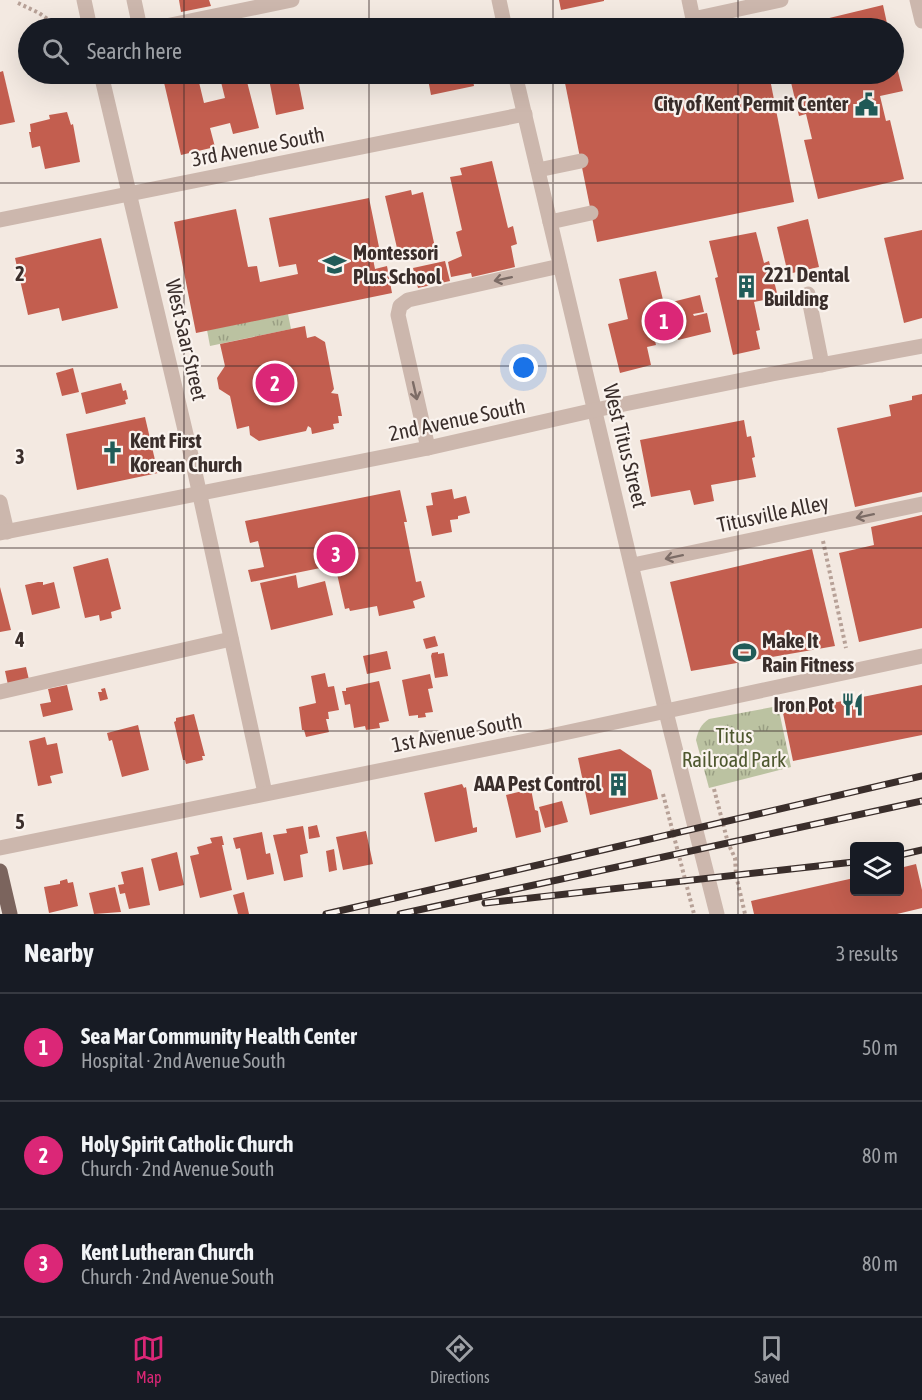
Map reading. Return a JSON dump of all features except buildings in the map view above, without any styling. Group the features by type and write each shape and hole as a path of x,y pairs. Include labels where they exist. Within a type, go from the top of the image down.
{"main road":[{"path":"0,871 10,914"}],"street":[{"path":"84,0 88,18"},
{"path":"134,0 138,18"},
{"path":"205,18 292,0"},
{"path":"499,0 503,18"},
{"path":"688,0 693,18"},
{"path":"698,18 781,0"},
{"path":"917,0 922,21"},
{"name":"West Saar Street","path":"103,84 200,495 265,793"},
{"name":"West Titus Street","path":"518,84 666,712 717,914"},
{"name":"3rd Avenue South","path":"0,220 525,114"},
{"path":"538,170 581,161"},
{"path":"550,222 591,213"},
{"path":"428,448 398,315 400,306 408,300 560,266"},
{"path":"808,294 822,365"},
{"name":"2nd Avenue South","path":"3,532 200,495 428,448 595,410 922,346"},
{"path":"0,502 3,532"},
{"name":"Titusville Alley","path":"633,565 922,504"},
{"path":"0,692 231,639"},
{"name":"1st Avenue South","path":"0,848 666,712 922,656"}],"path":[{"path":"18,3 46,18"},
{"path":"820,525 846,648"},
{"path":"714,789 735,858 736,875 745,914"},
{"path":"663,794 694,914"}],"green space":[{"path":"288,314 291,329 210,346 207,330"},
{"name":"Titus Railroad Park","path":"778,706 791,767 709,788 696,740 702,725 709,719"}],"railway":[{"path":"326,914 922,776"},
{"path":"400,914 922,801"},
{"path":"904,854 922,850"},
{"path":"485,903 850,862"}],"place":[{"name":"City of Kent Permit Center","path":"866,104"},
{"name":"Montessori Plus School","path":"335,265"},
{"name":"221 Dental Building","path":"746,287"},
{"name":"Sea Mar Community Health Center","path":"664,321"},
{"name":"Holy Spirit Catholic Church","path":"275,383"},
{"name":"Kent First Korean Church","path":"112,453"},
{"name":"Kent Lutheran Church","path":"336,554"},
{"name":"Make It Rain Fitness","path":"744,653"},
{"name":"Iron Pot","path":"852,705"},
{"name":"AAA Pest Control","path":"619,784"}]}
